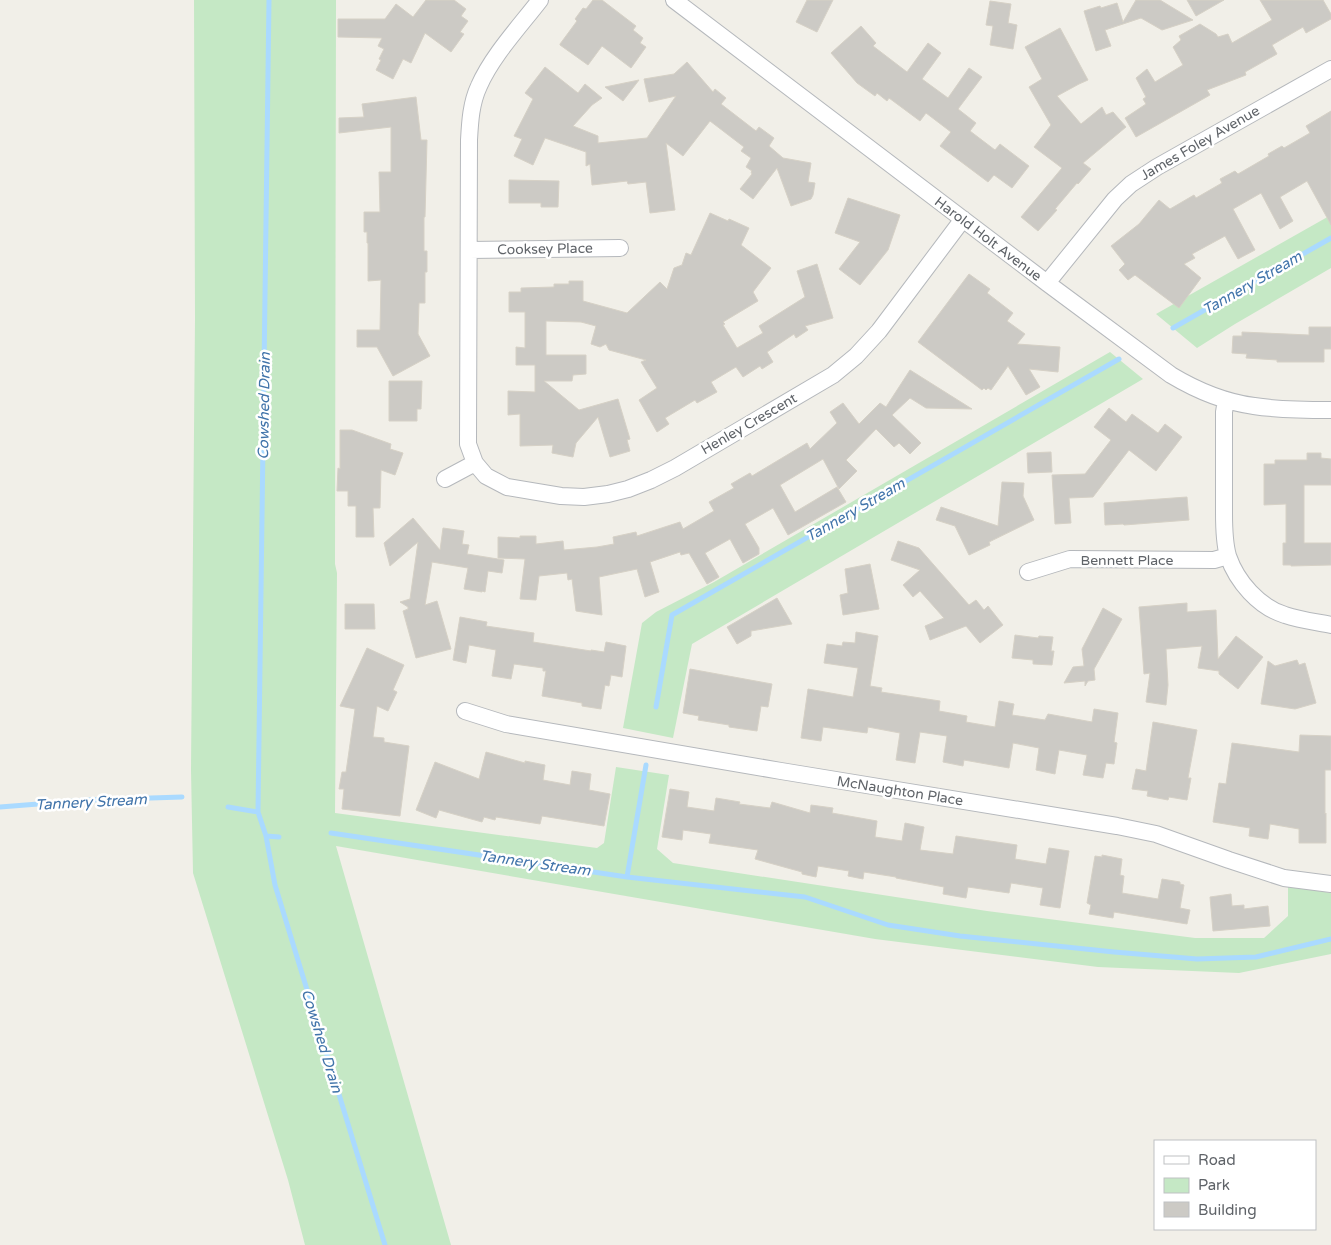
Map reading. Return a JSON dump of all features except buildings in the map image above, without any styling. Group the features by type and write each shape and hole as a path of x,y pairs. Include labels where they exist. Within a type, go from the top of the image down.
{"street":[{"path":"445,479 474,463 468,444 469,140 471,111 478,88 489,68 540,0"},
{"name":"Harold Holt Avenue","path":"681,2 963,219 1170,375 1189,386 1226,400 1253,406 1281,409 1331,410"},
{"name":"James Foley Avenue","path":"1047,283 1098,218 1131,184 1156,167 1331,69"},
{"name":"Henley Crescent","path":"474,463 486,476 507,487 562,496 584,497 608,494 651,480 675,468 833,375 856,356 879,331 963,219"},
{"name":"Cooksey Place","path":"469,250 620,248"},
{"path":"1226,400 1224,412 1224,528 1228,556 1237,574 1246,586 1256,598 1268,607 1284,615 1331,625"},
{"name":"Bennett Place","path":"1028,572 1070,560 1214,560 1228,556"},
{"name":"McNaughton Place","path":"465,711 506,724 1149,832 1284,878 1331,884"}],"green space":[{"path":"194,0 336,0 335,564 337,573 335,813 597,848 604,843 616,767 669,775 657,849 673,863 987,911 1195,938 1264,938 1288,916 1288,886 1331,893 1331,954 1239,973 1098,967 875,939 336,846 451,1245 305,1245 288,1180 193,873 191,770 195,319"},
{"path":"1331,215 1331,268 1197,348 1156,314"},
{"path":"1110,352 1143,379 692,644 673,738 623,728 642,623 656,612 714,582"}],"waterway":[{"name":"Cowshed Drain","path":"269,0 258,812 266,836 275,885 385,1245"},
{"name":"Tannery Stream","path":"1173,328 1331,238"},
{"name":"Tannery Stream","path":"656,707 672,615 1119,359"},
{"name":"Tannery Stream","path":"627,877 646,765"},
{"name":"Tannery Stream","path":"0,807 89,800 182,797"},
{"name":"Tannery Stream","path":"228,807 258,812"},
{"path":"331,833 627,877 805,897 888,925 960,936 1197,959 1256,957 1331,939"},
{"name":"Tannery Stream","path":"266,836 279,837"}]}
